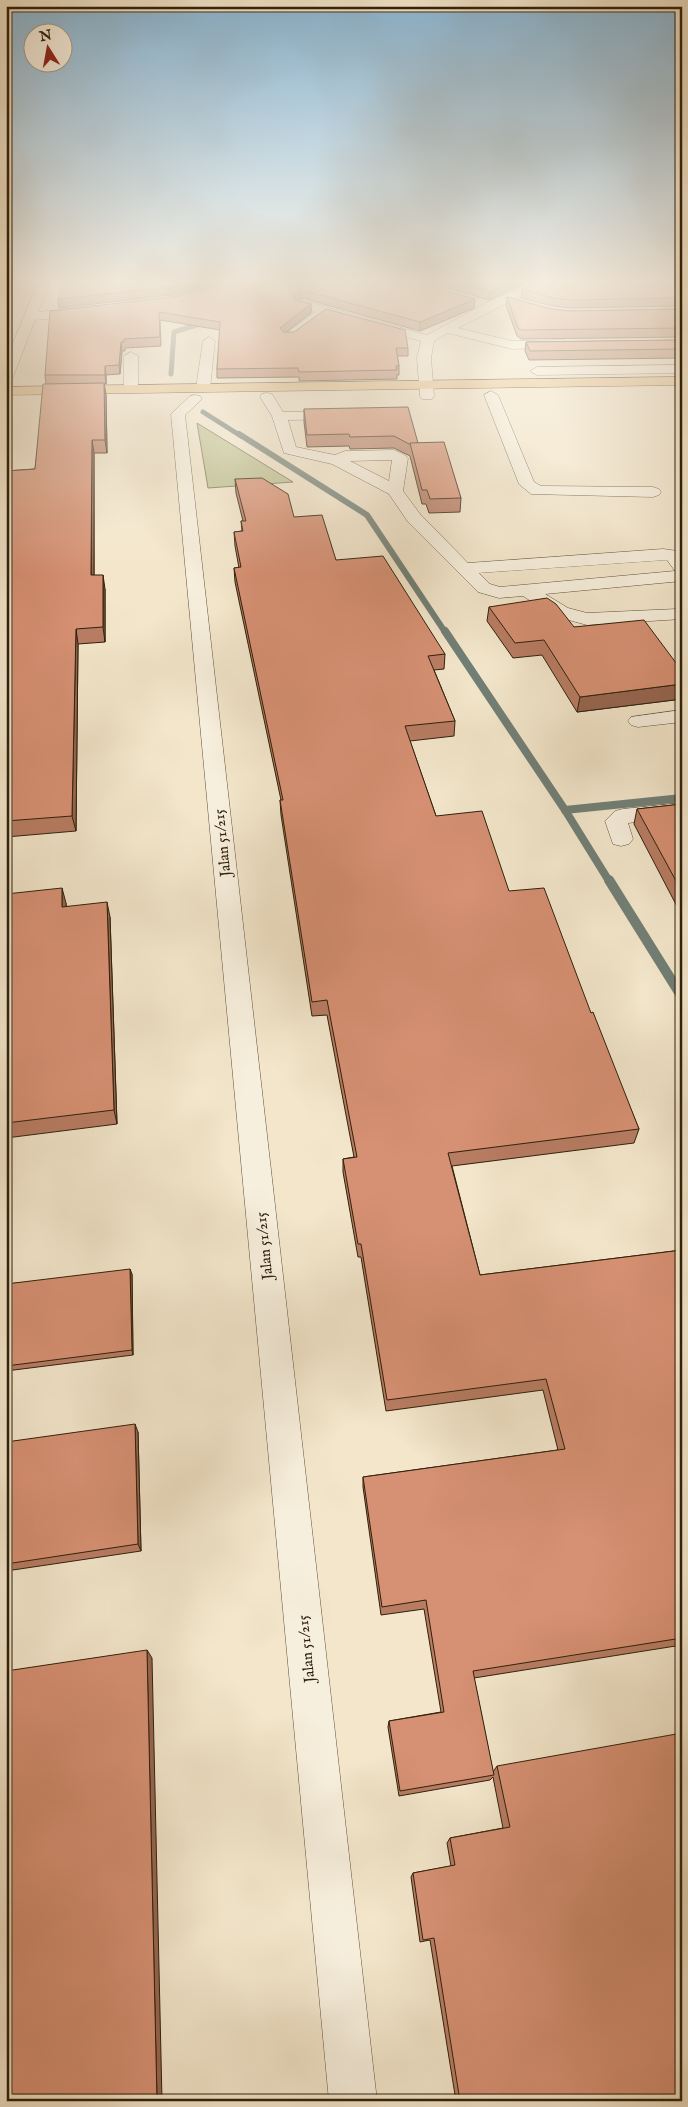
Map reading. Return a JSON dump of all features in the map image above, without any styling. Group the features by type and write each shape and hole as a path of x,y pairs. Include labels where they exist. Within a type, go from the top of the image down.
{"main road":[{"path":"6,391 132,389 267,398 682,381"},
{"path":"6,402 199,393 426,390 491,395 682,393"}],"street":[{"path":"132,378 132,389"},
{"path":"199,393 202,378"},
{"path":"425,378 426,390"},
{"name":"Jalan 51/215","path":"199,393 178,414 353,2101"},
{"path":"491,395 527,484 537,491 653,492"},
{"path":"267,398 280,416 289,450 337,460 395,491 414,518 484,588 499,593 681,576 682,574"},
{"path":"280,416 356,415"},
{"path":"337,460 345,456 394,454 400,458 395,491"},
{"path":"464,568 662,554 672,555 682,569"},
{"path":"527,591 561,612 587,619 677,615"},
{"path":"638,721 682,716"},
{"path":"621,839 616,822 623,816 682,810"}],"green space":[{"path":"197,423 293,482 208,488"}],"building":[{"path":"104,383 105,440 92,440 91,575 103,575 103,627 76,629 72,816 6,821 6,471 35,469 43,384"},
{"path":"408,407 418,443 409,444 394,436 350,437 349,434 307,435 304,409"},
{"path":"444,442 461,498 430,499 427,490 422,490 410,443"},
{"path":"262,478 288,494 294,517 322,515 336,560 383,556 445,654 428,656 455,721 405,726 436,816 482,811 509,891 544,888 591,1013 593,1012 639,1129 448,1153 480,1275 682,1250 682,1638 473,1671 494,1775 400,1791 389,1721 444,1712 426,1600 382,1607 363,1477 565,1449 546,1379 387,1400 361,1244 358,1244 343,1159 357,1157 327,1000 312,1002 280,800 283,800 234,568 241,567 234,532 243,531 241,521 246,521 235,479"},
{"path":"547,598 556,604 574,627 644,620 682,671 682,684 580,697 544,640 515,643 489,607"},
{"path":"682,804 682,892 637,809"},
{"path":"62,888 62,907 107,902 114,1110 6,1123 6,894"},
{"path":"130,1269 132,1350 6,1366 6,1284"},
{"path":"135,1424 138,1544 6,1564 6,1442"},
{"path":"147,1650 157,2101 6,2101 6,1671"},
{"path":"682,1733 682,2101 460,2101 434,1938 423,1940 413,1873 455,1865 450,1838 510,1827 497,1766"}],"waterway":[{"path":"203,412 241,436"},
{"path":"239,434 367,515 445,632"},
{"path":"445,631 565,810"},
{"path":"565,810 682,798"},
{"path":"565,810 609,881"},
{"path":"609,880 682,997"}]}
